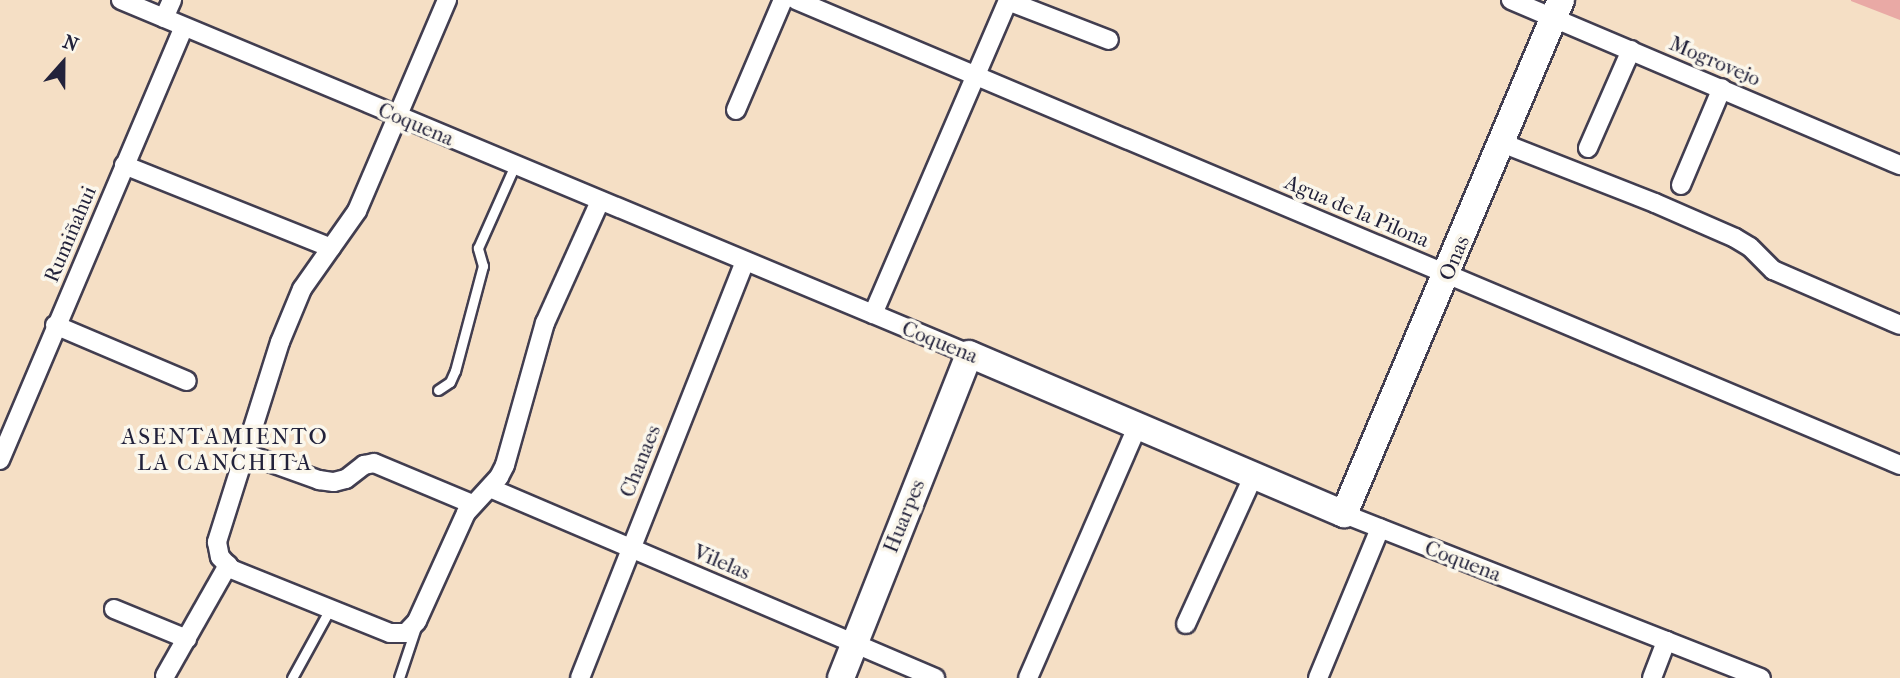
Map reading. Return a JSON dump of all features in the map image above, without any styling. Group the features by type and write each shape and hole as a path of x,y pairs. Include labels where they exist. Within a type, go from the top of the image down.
{"main road":[{"name":"Onas","path":"1344,514 1448,274 1557,9"},
{"name":"Coquena","path":"968,354 1344,514"},
{"name":"Huarpes","path":"841,678 968,354"}],"street":[{"name":"Coquena","path":"121,0 968,354"},
{"path":"164,18 172,0"},
{"path":"447,0 352,221 294,305 217,542 220,557 228,565 330,609 398,635 406,633 418,621 472,504 489,488 505,466 545,323 600,201"},
{"path":"736,110 783,0"},
{"name":"Agua de la Pilona","path":"796,0 1900,465"},
{"path":"873,314 1008,0 1109,40"},
{"name":"Mogrovejo","path":"1511,0 1557,9 1632,50 1900,165"},
{"name":"Rumiñahui","path":"2,449 184,27"},
{"path":"1588,148 1632,50"},
{"path":"1681,185 1722,89"},
{"path":"1502,144 1655,203 1735,238 1750,247 1773,270 1900,325"},
{"path":"124,165 331,248"},
{"name":"Chanaes","path":"580,678 745,262"},
{"path":"55,325 187,381"},
{"path":"1028,678 1138,425"},
{"path":"244,453 319,480 334,482 346,479 364,465 374,463 472,504"},
{"path":"1186,624 1254,475"},
{"name":"Vilelas","path":"489,488 936,678"},
{"name":"Coquena","path":"1344,514 1666,641 1731,672 1761,678"},
{"path":"1318,678 1380,528"},
{"path":"165,676 228,565"},
{"path":"114,609 187,639"},
{"path":"1652,678 1666,641"}],"lane":[{"path":"438,390 450,382 456,370 483,266 478,248 514,165"},
{"path":"292,678 330,609"},
{"path":"399,678 418,621"}],"building":[{"path":"1851,0 1900,0 1900,20 1851,1"}],"district":[{"name":"ASENTAMIENTO LA CANCHITA","path":"225,450"}]}
